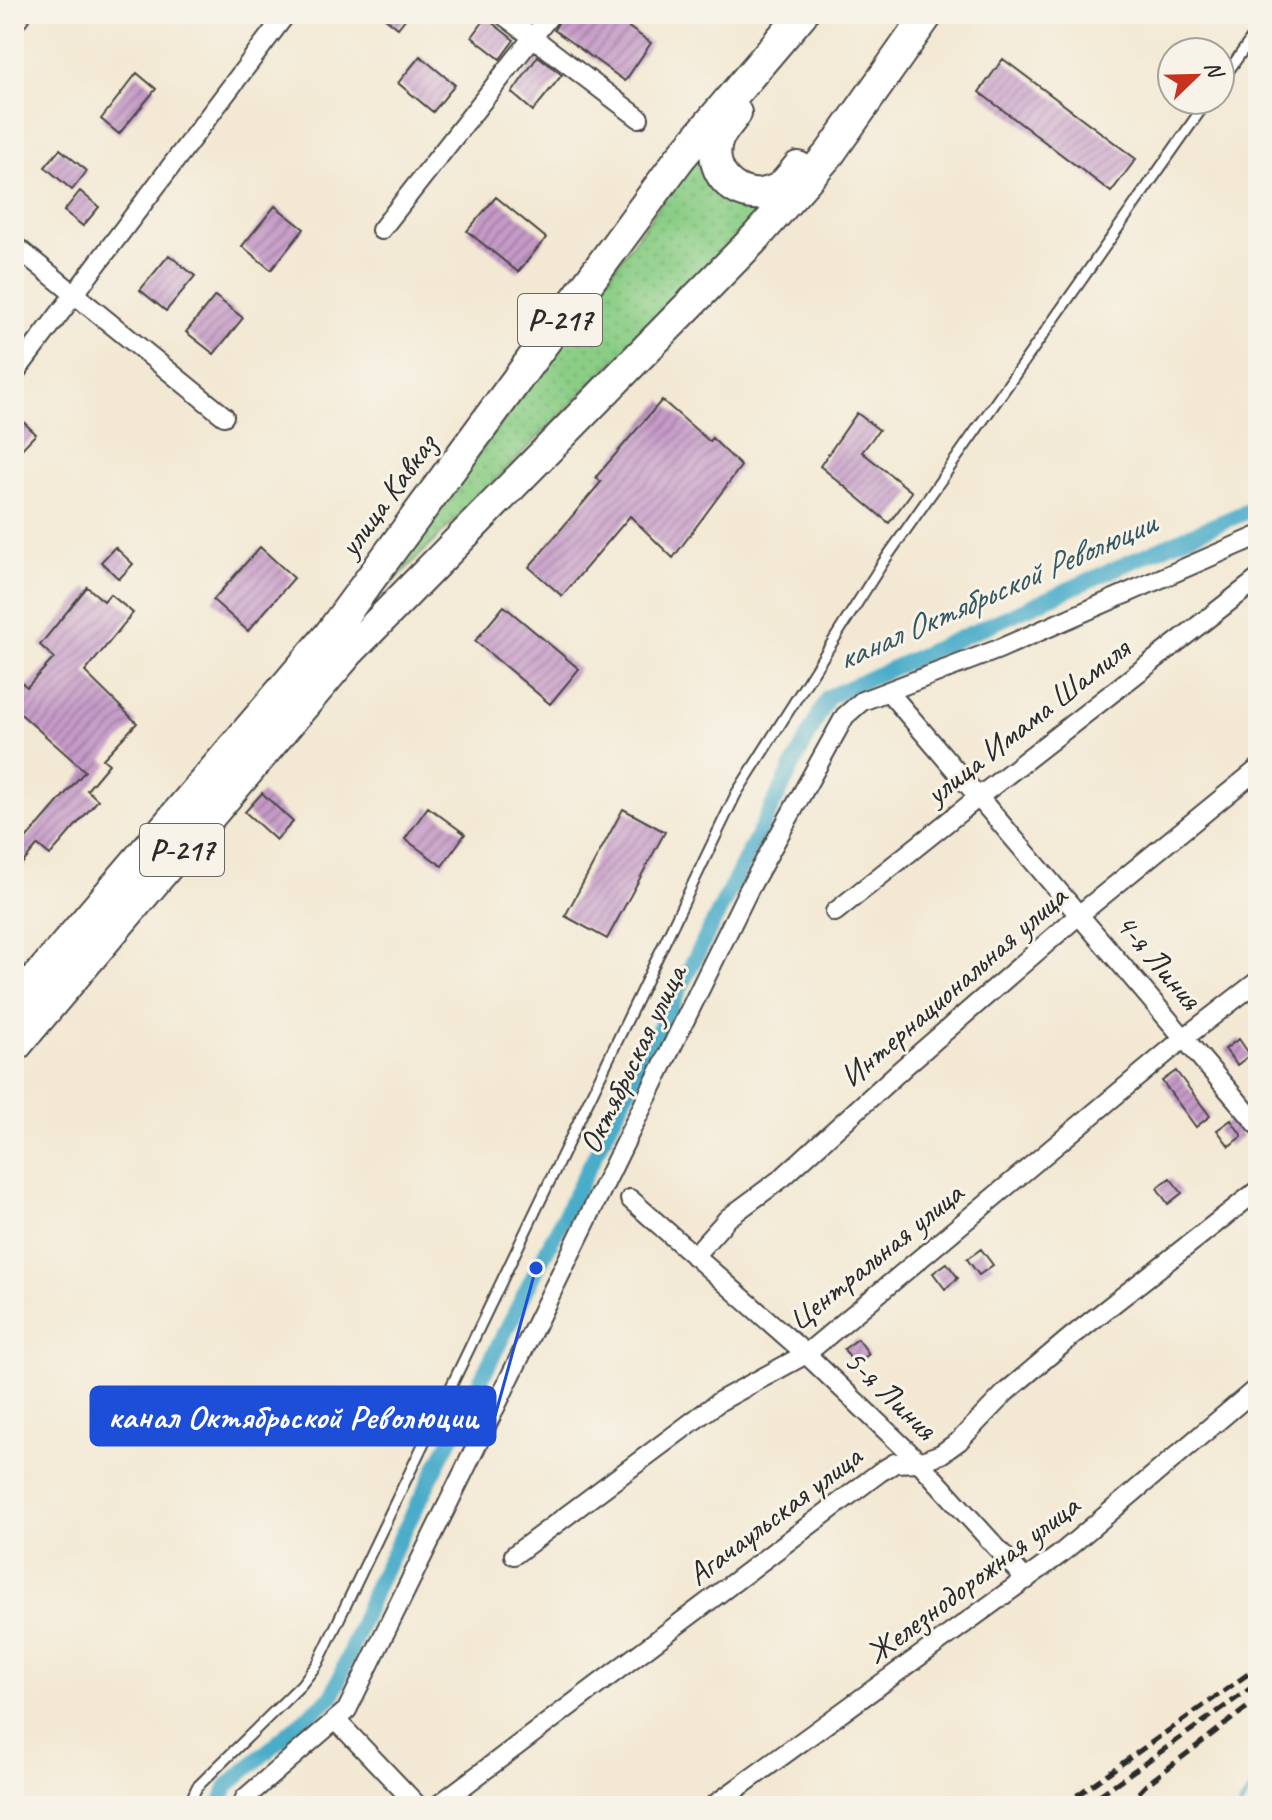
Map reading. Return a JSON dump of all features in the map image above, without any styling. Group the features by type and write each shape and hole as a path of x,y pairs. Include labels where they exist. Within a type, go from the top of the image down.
{"highway":[{"path":"805,14 719,137 715,156 719,171 730,186 745,194 763,194 779,188 910,40 928,14"},
{"name":"улица Кавказ","path":"14,1005 329,635 680,158 805,14"},
{"name":"Р-217","path":"14,1048 349,652 756,237 830,153 910,40"}],"street":[{"path":"14,24 21,14"},
{"path":"14,374 286,14"},
{"path":"502,14 639,118"},
{"path":"381,230 551,14"},
{"path":"14,245 224,416"},
{"name":"Октябрьская улица","path":"242,1806 245,1798 347,1710 748,891 845,716 862,701 999,649 1258,536"},
{"name":"улица Имама Шамиля","path":"835,912 1258,579"},
{"name":"4-я Линия","path":"888,691 1258,1125"},
{"name":"Интернациональная улица","path":"694,1256 728,1218 782,1178 1080,914 1258,769"},
{"name":"Центральная улица","path":"514,1555 720,1401 806,1354 1184,1038 1258,981"},
{"name":"Агачаульская улица","path":"437,1806 880,1472 895,1463 919,1462 941,1454 959,1441 1006,1392 1071,1337 1258,1190"},
{"name":"5-я Линия","path":"630,1199 806,1354 919,1462 1026,1580"},
{"name":"Железнодорожная улица","path":"713,1806 1059,1555 1258,1387"},
{"path":"336,1720 418,1806"}],"lane":[{"path":"1236,60 1258,29"},
{"path":"188,1806 197,1787 293,1693 318,1663 736,794 882,564 1197,116"}],"green space":[{"path":"700,150 706,179 719,198 741,207 770,206 365,610"}],"building":[{"path":"380,14 409,14 398,28"},
{"path":"563,14 610,14 651,43 625,81 554,30"},
{"path":"486,18 514,40 500,59 472,37"},
{"path":"420,56 455,85 433,112 398,83"},
{"path":"538,56 562,75 533,111 512,93"},
{"path":"1003,59 1136,159 1111,192 979,92"},
{"path":"137,73 156,89 119,134 101,119"},
{"path":"60,149 87,171 72,190 45,167"},
{"path":"80,191 99,207 83,226 64,211"},
{"path":"496,197 546,238 518,272 467,231"},
{"path":"275,206 304,229 271,270 242,246"},
{"path":"169,255 195,276 166,311 140,290"},
{"path":"215,296 243,318 214,354 186,332"},
{"path":"662,400 710,442 712,438 741,466 673,558 630,516 562,596 529,567 601,482 596,477"},
{"path":"14,413 36,434 14,457"},
{"path":"857,413 879,430 862,452 912,492 889,523 820,466"},
{"path":"115,547 133,564 119,579 101,562"},
{"path":"260,547 294,578 248,631 213,600"},
{"path":"87,587 104,601 110,594 133,613 85,672 137,723 103,759 109,764 87,790 98,800 50,855 38,845 14,873 14,828 26,839 85,771 14,708 14,688 20,681 27,687 54,658 40,645"},
{"path":"504,606 579,669 550,704 475,641"},
{"path":"262,793 293,822 276,840 245,812"},
{"path":"428,807 465,834 442,866 405,839"},
{"path":"623,809 665,832 607,939 565,916"},
{"path":"1239,1039 1250,1055 1237,1065 1225,1049"},
{"path":"1176,1071 1210,1116 1196,1127 1162,1081"},
{"path":"1231,1120 1242,1136 1229,1146 1217,1130"},
{"path":"1170,1178 1182,1193 1168,1204 1157,1188"},
{"path":"981,1249 993,1265 979,1275 967,1259"},
{"path":"947,1263 958,1278 945,1289 933,1273"},
{"path":"858,1339 869,1354 855,1365 844,1349"}],"waterway":[{"name":"канал Октябрьской Революции","path":"219,1806 228,1785 333,1695 376,1586 828,697 1258,507"},
{"path":"1240,1806 1258,1780"}],"railway":[{"path":"1062,1806 1258,1667"},
{"path":"1084,1806 1258,1683"},
{"path":"1126,1806 1146,1785 1258,1699"}],"place":[{"name":"канал Октябрьской Революции","path":"536,1268"}]}
